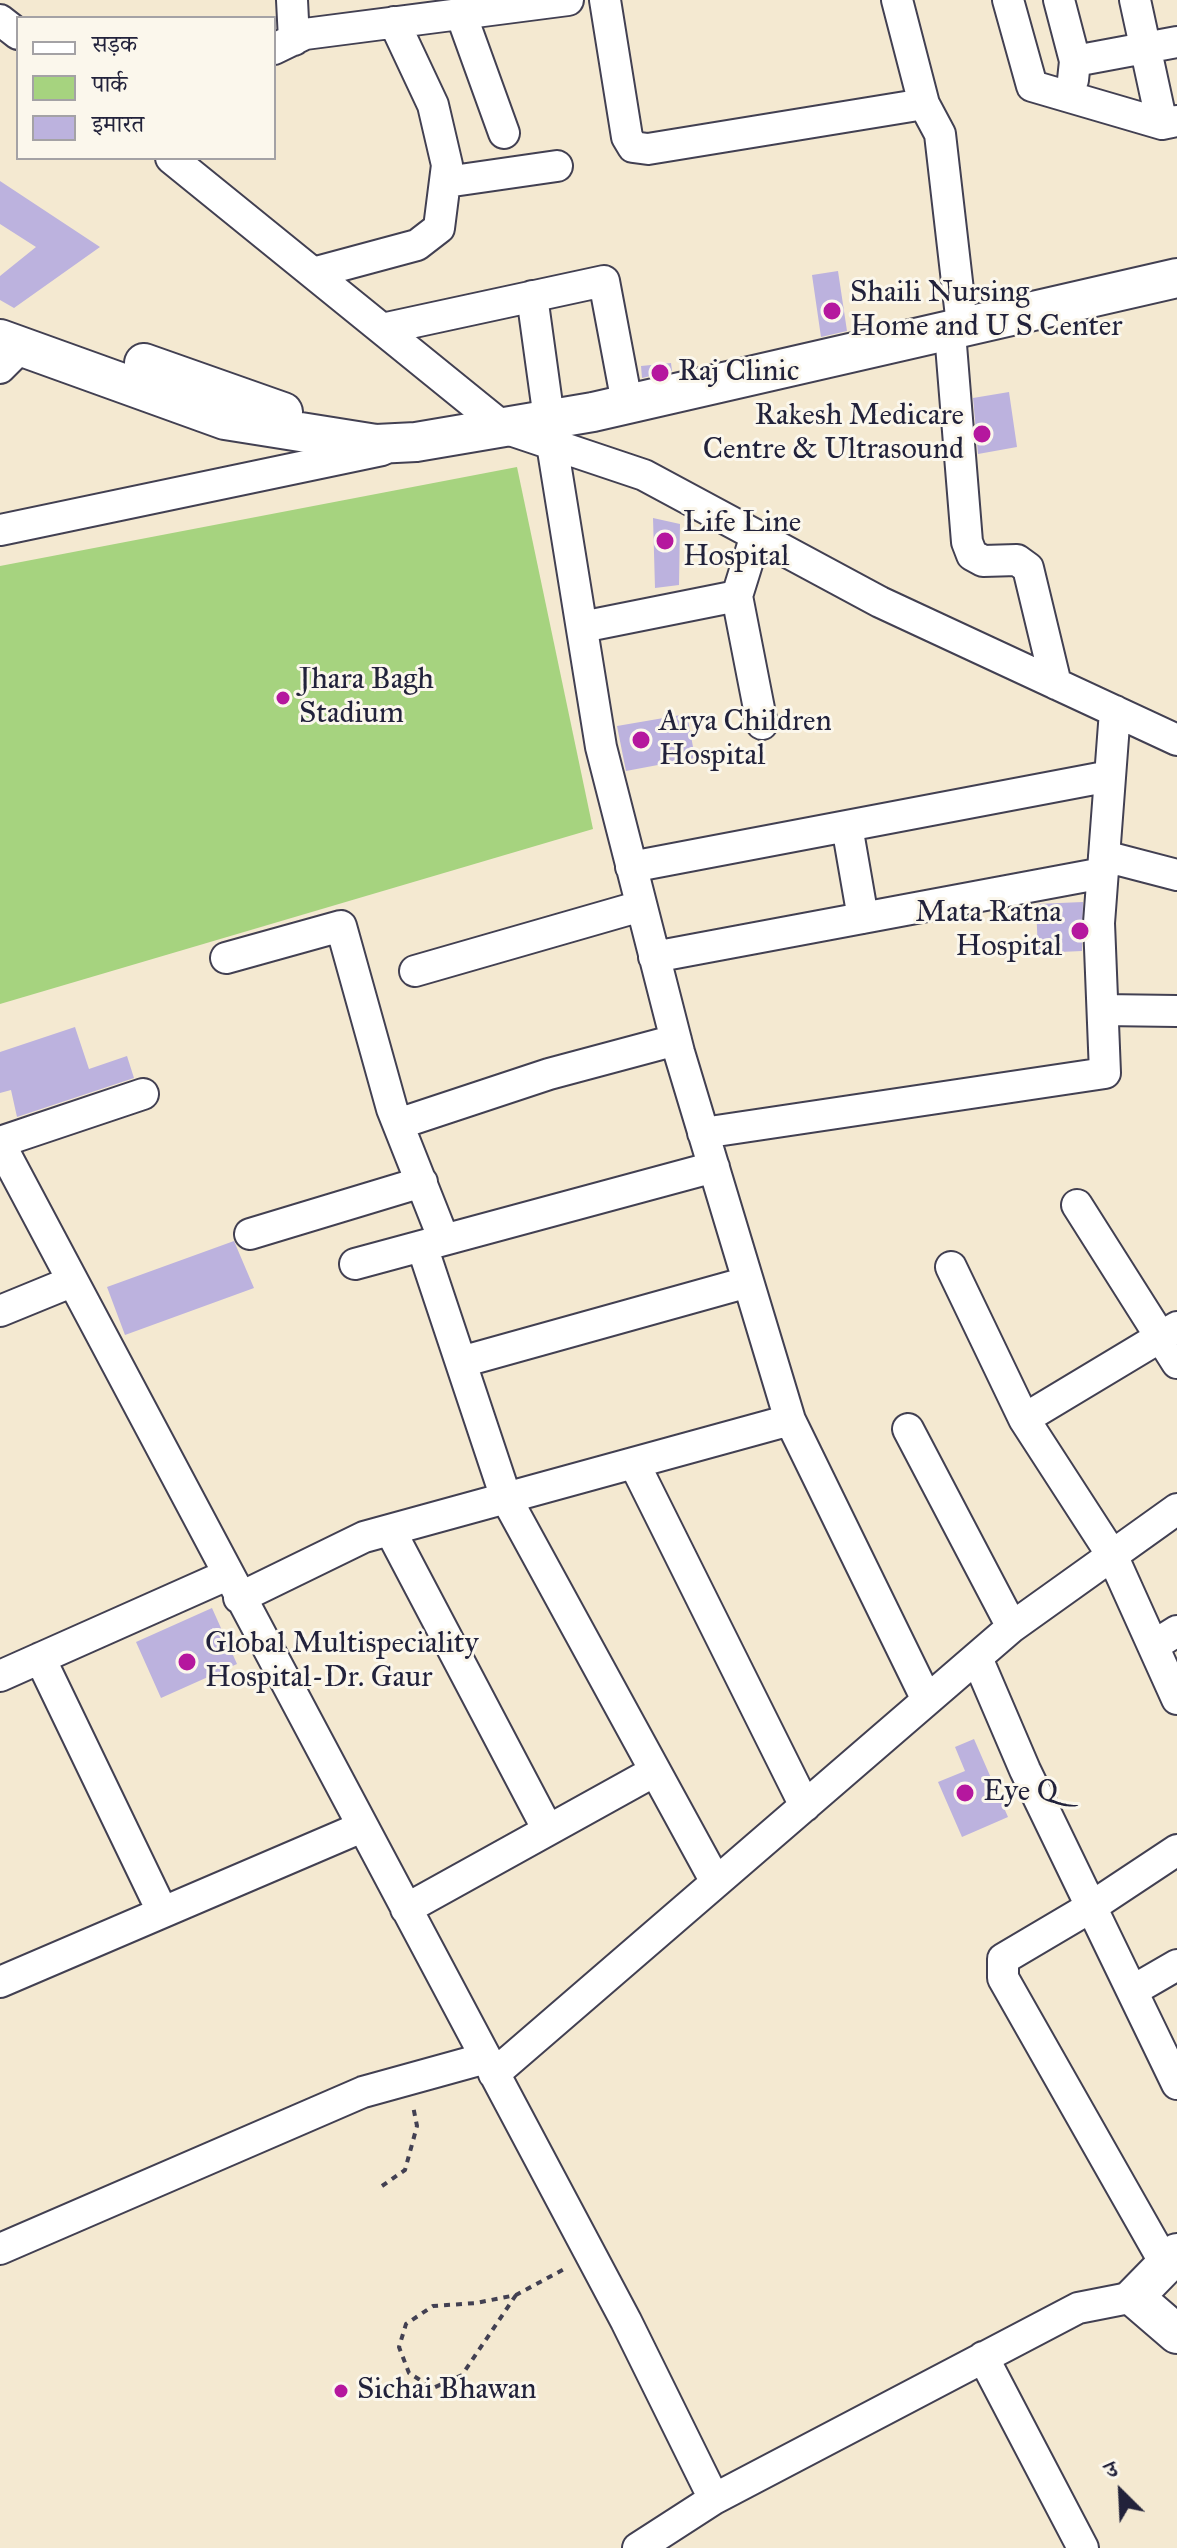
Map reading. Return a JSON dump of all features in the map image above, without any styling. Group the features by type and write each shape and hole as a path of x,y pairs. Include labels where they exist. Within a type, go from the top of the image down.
{"main road":[{"path":"7,351 225,420 376,444 416,442 504,428 551,432 610,408 657,407 1177,278"},
{"path":"956,335 1177,297"},
{"path":"0,313 376,444"},
{"path":"1171,2259 1134,2297 1177,2334"}],"street":[{"path":"284,44 292,0"},
{"path":"284,44 305,34 568,0"},
{"path":"605,0 627,137 633,147 648,149 924,104"},
{"path":"897,0 924,104 940,134 956,335 967,542 972,555 983,561 1017,560 1028,568 1056,684"},
{"path":"1008,0 1032,86 1170,122"},
{"path":"1059,0 1075,61 1071,97"},
{"path":"1135,0 1146,48 1170,122"},
{"path":"461,14 504,133"},
{"path":"0,20 16,32"},
{"path":"313,273 417,245 439,228 447,165 433,105 394,22"},
{"path":"1075,61 1177,42"},
{"path":"173,160 504,428"},
{"path":"446,182 557,166"},
{"path":"382,329 604,281 610,408"},
{"path":"532,296 601,747 676,1040 790,1420 927,1700"},
{"path":"551,432 644,475 880,602 1177,740"},
{"path":"0,530 416,442"},
{"path":"756,535 737,596 762,724"},
{"path":"582,627 737,596"},
{"path":"703,1133 1105,1073 1099,923 1115,711"},
{"path":"631,867 1110,776"},
{"path":"847,826 863,918"},
{"path":"654,957 863,918 1104,865 1177,875"},
{"path":"415,971 641,906"},
{"path":"226,958 341,926 398,1124 422,1182 461,1362 506,1498 716,1882"},
{"path":"1103,1010 1177,1011"},
{"path":"398,1124 549,1074 676,1040"},
{"path":"143,1094 0,1143 71,1282 591,2255 714,2499"},
{"path":"355,1264 714,1167"},
{"path":"250,1234 422,1182"},
{"path":"1077,1205 1169,1332 1177,1363"},
{"path":"951,1267 1024,1419 1165,1638 1177,1699"},
{"path":"0,1311 71,1282"},
{"path":"461,1362 748,1282"},
{"path":"1024,1419 1169,1332"},
{"path":"0,1676 40,1658 364,1537 790,1420"},
{"path":"908,1429 1012,1627"},
{"path":"634,1463 805,1806"},
{"path":"0,2249 363,2092 407,2080 490,2066 716,1882 1012,1627 1177,1509"},
{"path":"390,1530 548,1830"},
{"path":"40,1658 162,1911"},
{"path":"977,1658 1025,1770 1177,2084"},
{"path":"406,1909 655,1771"},
{"path":"0,1982 362,1827"},
{"path":"1171,2259 1003,1978 1003,1959 1091,1907 1177,1850"},
{"path":"1132,1991 1177,1965"},
{"path":"656,2543 714,2499 1078,2308 1134,2297"},
{"path":"983,2357 1083,2548"}],"path":[{"path":"382,2186 405,2170 417,2126 407,2080"},
{"path":"516,2295 462,2375 433,2388 409,2373 399,2347 406,2324 433,2306 516,2295 591,2255"}],"green space":[{"name":"Jhara Bagh Stadium","path":"517,467 593,829 0,1004 0,566"}],"building":[{"path":"0,181 100,247 14,308 0,300 0,276 36,247 0,224"},
{"path":"838,271 847,331 821,337 812,275"},
{"path":"671,363 672,371 642,378 641,366"},
{"path":"1009,392 1017,447 978,454 973,398"},
{"path":"653,518 680,524 679,585 655,588"},
{"path":"687,714 695,758 626,771 617,726"},
{"path":"1083,902 1082,951 1038,953 1036,904"},
{"path":"75,1027 89,1069 127,1056 134,1078 17,1117 11,1090 0,1093 0,1052"},
{"path":"234,1241 254,1288 125,1335 107,1287"},
{"path":"212,1608 237,1664 161,1698 136,1642"},
{"path":"974,1739 1008,1817 962,1837 938,1782 965,1771 955,1747"}],"place":[{"name":"Shaili Nursing Home and U S Center","path":"832,311"},
{"name":"Raj Clinic","path":"660,373"},
{"name":"Rakesh Medicare Centre & Ultrasound","path":"982,434"},
{"name":"Life Line Hospital","path":"665,541"},
{"name":"Jhara Bagh Stadium","path":"283,698"},
{"name":"Arya Children Hospital","path":"641,740"},
{"name":"Mata Ratna Hospital","path":"1080,931"},
{"name":"Global Multispeciality Hospital-Dr. Gaur","path":"187,1662"},
{"name":"Eye Q","path":"965,1793"},
{"name":"Sichai Bhawan","path":"341,2391"}]}
